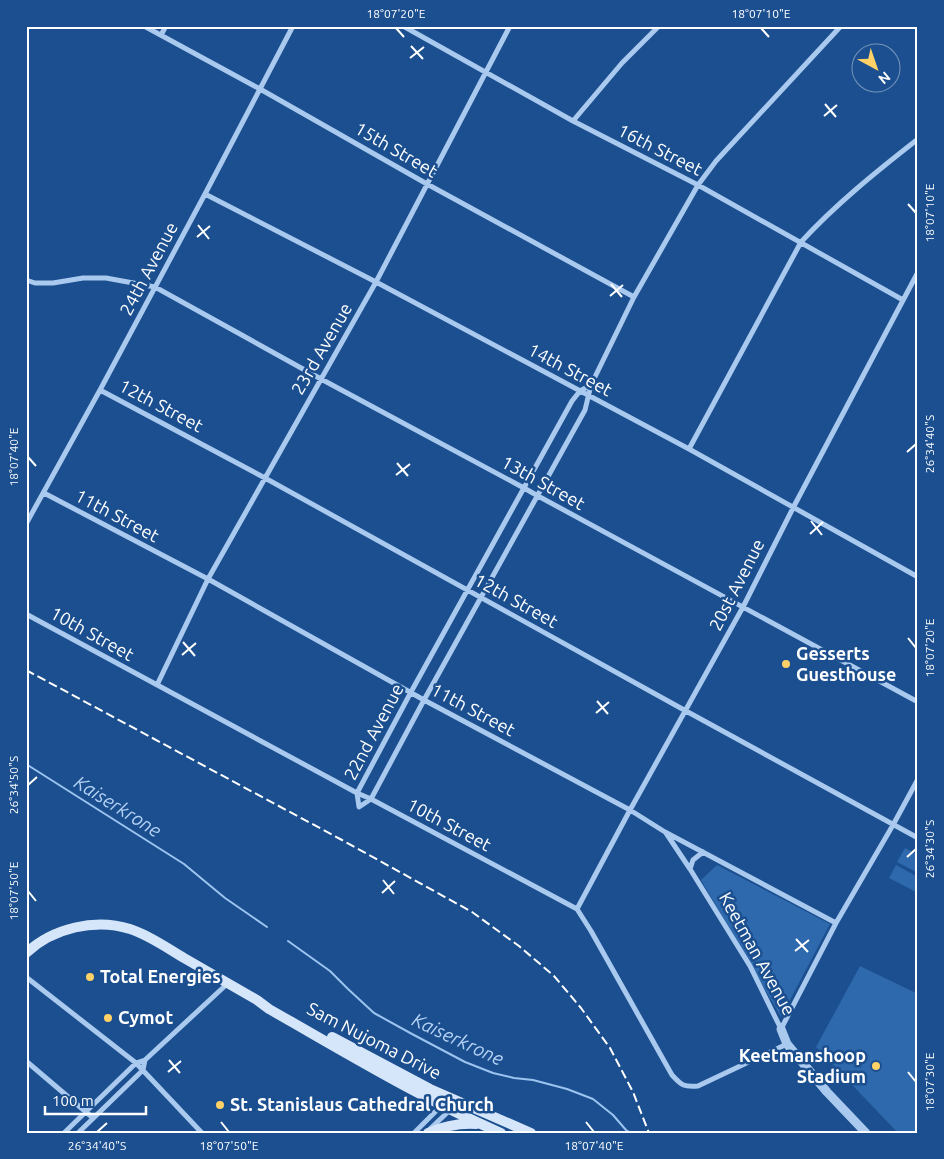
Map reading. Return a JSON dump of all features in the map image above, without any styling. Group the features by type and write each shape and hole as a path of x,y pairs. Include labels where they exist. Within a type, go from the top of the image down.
{"main road":[{"name":"Sam Nujoma Drive","path":"26,953 42,941 79,926 98,924 130,929 157,942 227,984 430,1089 531,1133"},
{"name":"Sam Nujoma Drive","path":"257,1000 269,1009 344,1052 446,1107 501,1133"},
{"path":"427,1133 454,1124 482,1124"}],"street":[{"name":"15th Street","path":"144,26 260,88 428,184 634,297"},
{"path":"161,36 166,26"},
{"name":"24th Avenue","path":"26,524 100,390 293,26"},
{"name":"16th Street","path":"403,26 573,120 698,184 903,300"},
{"name":"23rd Avenue","path":"157,685 208,580 376,282 510,26"},
{"path":"573,120 622,63 659,26"},
{"name":"22nd Avenue","path":"591,385 580,391 572,401 467,590 357,793 359,807 371,799 585,410 591,385 634,297 698,184 716,161 841,26"},
{"path":"689,449 801,242 838,206 918,138"},
{"name":"14th Street","path":"205,194 376,282 689,449 918,576"},
{"name":"20st Avenue","path":"577,909 743,607 793,508 918,272"},
{"name":"13th Street","path":"26,280 35,283 53,283 82,278 106,278 155,287 321,379 918,702"},
{"name":"12th Street","path":"100,390 265,478 918,838"},
{"name":"11th Street","path":"44,492 208,580 424,700 630,810 664,832 836,923"},
{"name":"10th Street","path":"26,614 357,793 577,909 596,939 672,1075 680,1084 698,1086 787,1044"},
{"path":"781,1029 836,923 918,779"},
{"name":"Keetman Avenue","path":"664,832 690,869 750,966 787,1044 827,1092 866,1133"},
{"path":"690,869 693,860 703,852"},
{"path":"26,977 136,1063 202,1133"},
{"path":"64,1133 136,1063 145,1060 227,984"},
{"path":"78,1133 143,1070 145,1060"},
{"path":"26,1061 93,1118"},
{"path":"427,1133 453,1099"},
{"path":"414,1133 453,1099"}],"shaded area":[{"path":"905,848 918,855 918,873 897,862"},
{"path":"717,865 830,924 781,1017 701,880"},
{"path":"896,865 918,877 918,889 916,892 889,878"},
{"name":"Keetmanshoop Stadium","path":"860,966 918,994 918,1133 898,1133 816,1047"}],"waterway":[{"name":"Kaiserkrone","path":"26,764 184,864 225,898 267,927"},
{"name":"Kaiserkrone","path":"288,941 330,971 374,1013 465,1062 493,1073 533,1080 567,1089 593,1099 631,1133"}],"railway":[{"path":"26,670 472,912 519,946 554,976 581,1008 610,1048 633,1092 649,1133"}],"place":[{"name":"Gesserts Guesthouse","path":"786,664"},
{"name":"Total Energies","path":"90,977"},
{"name":"Cymot","path":"108,1018"},
{"name":"Keetmanshoop Stadium","path":"876,1066"},
{"name":"St. Stanislaus Cathedral Church","path":"220,1105"}]}
